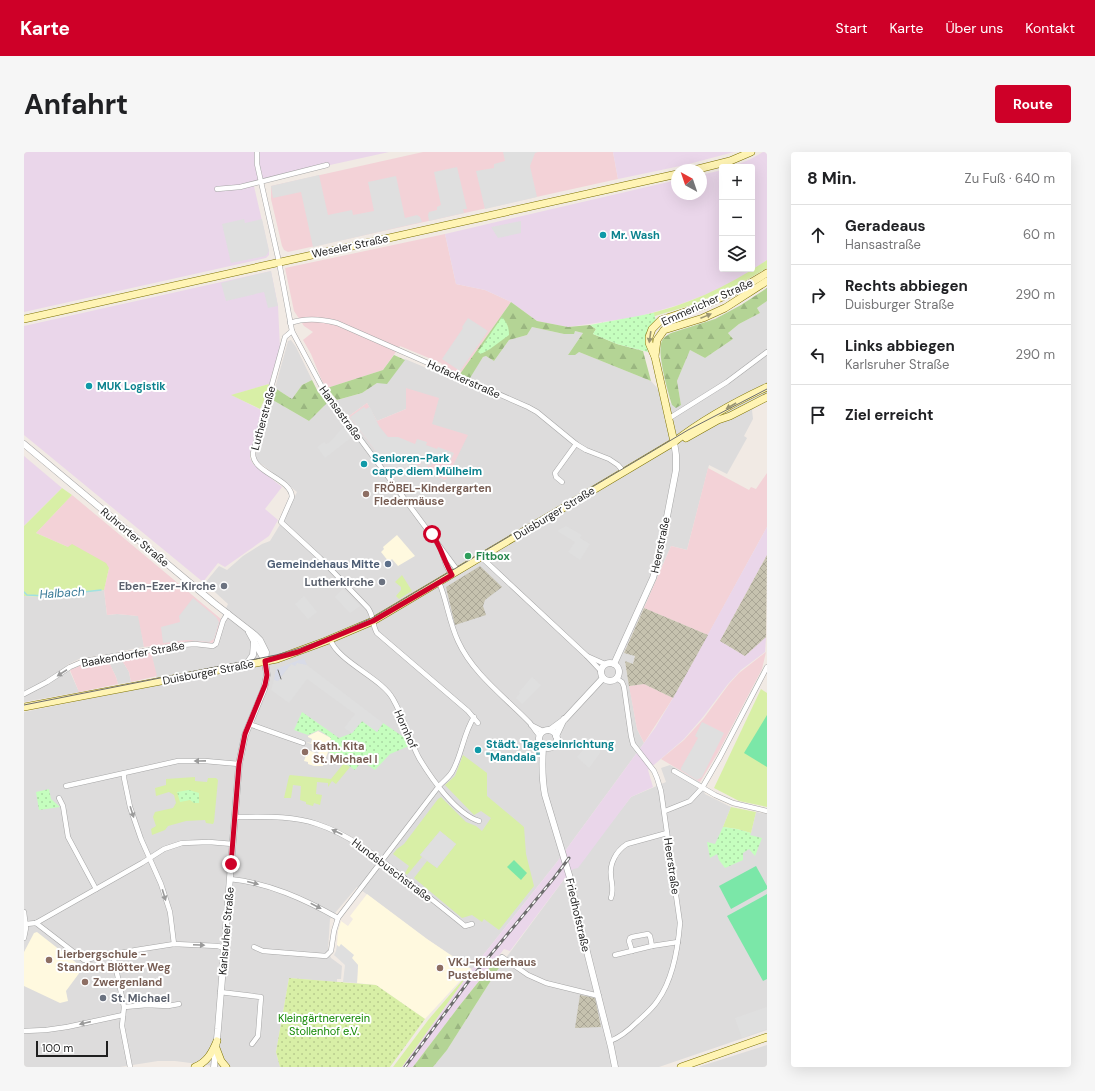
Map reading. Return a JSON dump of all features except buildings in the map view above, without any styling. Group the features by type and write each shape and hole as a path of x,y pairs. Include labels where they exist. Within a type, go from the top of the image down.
{"main road":[{"path":"707,167 730,161 751,152"},
{"name":"Weseler Straße","path":"24,319 671,175"},
{"name":"Emmericher Straße","path":"674,442 655,357 650,347 649,338 652,329 659,322 742,288 767,273"},
{"name":"Emmericher Straße","path":"655,357 657,340 664,330 702,318 725,308 767,281"},
{"name":"Duisburger Straße","path":"24,707 265,661 298,652 373,621 674,442 685,433 746,397 767,387"},
{"name":"Duisburger Straße","path":"674,442 688,437 718,420 730,416 767,397"},
{"path":"681,1067 767,1037"},
{"path":"195,1067 208,1058 217,1045"},
{"path":"217,1045 221,1061 226,1067"}],"street":[{"name":"Hansastraße","path":"258,152 257,164 260,182 279,262 292,331 323,389 458,571"},
{"path":"217,189 240,187 327,166"},
{"name":"Hofackerstraße","path":"290,323 296,321 324,320 352,329 528,407 537,412 576,444 586,450 609,459 618,465 623,471"},
{"name":"Lutherstraße","path":"292,331 285,337 253,456 255,462 288,487 292,493 292,497 281,519 283,525 306,545 368,608 372,615 373,621"},
{"path":"668,418 728,382 767,352"},
{"name":"Heerstraße","path":"610,1042 624,1035 659,999 673,966 678,942 679,915 665,810 654,771 633,744 624,687 616,678 618,670 614,664 653,578 660,553 676,470 674,442"},
{"name":"Ruhrorter Straße","path":"24,444 260,640 266,652 265,661"},
{"path":"562,482 556,477 555,473 576,444"},
{"name":"Hansastraße","path":"440,545 446,565 452,575"},
{"path":"481,557 587,656 601,671 603,678"},
{"name":"Friedhofstraße","path":"439,582 451,623 457,640 463,650 490,685 531,725 556,736 556,743 550,748 542,764"},
{"name":"Baakendorfer Straße","path":"24,694 47,682 70,667 84,661 181,645 195,644 213,646 216,644 223,621 228,613"},
{"path":"373,621 374,629 377,633 474,717 478,723"},
{"name":"Ruhrorter Straße","path":"247,629 265,661"},
{"name":"Hornhof","path":"330,639 336,650 391,695 420,758 438,786 456,806 472,819 479,821"},
{"path":"246,665 253,655 254,640"},
{"path":"587,656 605,664 614,664"},
{"name":"Karlsruher Straße","path":"214,1067 239,764 242,745 249,724 264,689 267,675 265,661"},
{"path":"601,671 605,664"},
{"path":"665,810 690,801 702,788 767,667"},
{"path":"603,678 610,681 616,678"},
{"path":"556,736 565,719 603,678"},
{"path":"254,947 263,950 326,956 331,952 334,931 338,918 438,786 451,773 461,750 468,727 474,717"},
{"path":"544,732 565,719"},
{"path":"249,724 303,743"},
{"name":"Friedhofstraße","path":"544,732 538,741 543,747 543,786 570,878 578,919 610,1042 614,1067"},
{"path":"543,747 550,748"},
{"path":"66,786 116,774 124,774 128,771 178,762 205,760 239,764"},
{"path":"674,771 702,788 733,803 767,811"},
{"path":"124,774 130,807 145,849 161,884 170,912 174,944"},
{"path":"59,798 63,806 68,836 96,889"},
{"name":"Hundsbuschstraße","path":"235,817 284,817 317,824 348,838 382,860 465,926 472,924"},
{"path":"611,898 613,887 611,867 613,860 621,848 627,844 667,833"},
{"path":"26,924 36,923 164,850 182,843 209,842 233,844"},
{"path":"230,878 289,893 318,906 338,918"},
{"path":"24,912 26,924 24,938"},
{"path":"36,923 84,960 174,944 218,946 224,948"},
{"path":"632,951 629,941 632,937 648,934 650,936 652,946"},
{"path":"615,955 652,946 678,942"},
{"path":"113,954 124,1007 122,1026 130,1067"},
{"path":"502,957 528,975 546,984 599,996"},
{"path":"220,992 261,996 258,1036 252,1044"},
{"path":"124,1007 147,1005 168,1006 179,1004"},
{"path":"24,1031 67,1027 123,1015"}],"shaded area":[{"path":"24,152 389,152 253,182 269,251 269,255 266,258 24,312"},
{"path":"423,152 613,152 618,179 288,252 284,250 271,199 271,186"},
{"path":"503,152 538,152 535,153 530,166 537,197 485,209 476,171 494,168 494,164 505,161"},
{"path":"613,152 734,152 689,164 671,164 671,168 618,179"},
{"path":"763,152 767,152 767,260 755,268 755,164 738,164"},
{"path":"457,167 467,209 463,209 464,213 429,221 429,212 437,210 437,207 441,205 434,172"},
{"path":"719,171 719,272 750,272 710,293 678,305 637,317 568,327 537,321 511,302 485,290 456,284 445,234 671,181 671,200 707,200 707,174"},
{"path":"319,175 328,215 352,210 353,215 374,211 368,182 396,176 405,218 417,215 420,217 422,222 313,247 301,192 273,198 271,186"},
{"path":"244,219 245,223 262,219 269,251 266,256 231,263 222,224"},
{"path":"521,221 521,233 498,238 491,227"},
{"path":"445,234 456,284 485,290 511,302 460,374 443,366 441,363 400,346 383,370 327,388 322,381 311,354 303,340 313,332 304,326 294,311 285,268"},
{"path":"271,271 278,306 280,348 269,384 232,395 263,411 250,453 250,458 253,464 282,487 265,509 278,520 269,536 225,567 218,563 203,582 24,435 24,326"},
{"path":"271,271 278,306 268,308 264,292 226,301 221,283"},
{"path":"767,301 767,398 752,410 753,419 744,436 747,438 727,474 709,465 687,550 671,546 624,653 635,655 633,664 625,662 637,729 644,743 557,862 472,969 427,939 357,887 330,919 328,950 331,958 342,966 341,979 337,979 337,982 289,978 276,1052 280,1067 221,1067 175,1061 158,1061 120,1067 24,1067 24,712 158,685 151,652 194,641 213,643 228,604 205,583 219,566 227,570 243,556 262,544 270,541 297,492 256,459 256,454 271,399 309,421 327,403 362,393 377,383 405,359 455,380 460,374 470,377 483,357 486,356 494,361 509,340 527,335 532,327 564,334 575,331 583,333 568,355 579,352 651,381 672,405 676,407 681,405 677,381 690,350 705,358 733,339 728,333 739,324 760,313 757,308","holes":["406,388 432,424 446,480 430,474 432,470 413,463 396,477 349,416 367,403 377,421 406,409"]},
{"path":"468,318 488,331 460,371 442,359"},
{"path":"291,340 312,380 302,385 292,399 275,388 288,341"},
{"path":"406,388 439,398 432,424 468,435 446,480 430,474 431,470 413,463 395,477 349,416 367,403 377,421 406,409"},
{"path":"364,407 366,409 369,407 371,409 379,426 388,437 398,437 415,444 417,439 427,442 426,445 437,449 438,447 454,453 449,464 434,458 431,466 428,465 427,468 420,466 421,462 417,461 395,477 350,417"},
{"path":"344,426 352,437 325,458 317,447 324,442 326,444 329,443"},
{"path":"24,456 62,488 24,526"},
{"path":"708,468 749,490 751,487 756,489 767,473 767,527 708,635 644,608 671,546 687,550"},
{"path":"72,495 221,619 213,643 194,641 144,647 138,616 117,614 107,615 104,590 109,568 68,547 36,533"},
{"path":"566,526 582,535 580,538 590,544 580,560 568,552 575,542 557,531"},
{"path":"767,527 767,555 720,641 745,656 766,637 765,652 741,670 684,739 648,770 653,787 631,797 578,868 573,869 565,878 510,951 504,949 413,1067 402,1067 472,969 557,862 655,728"},
{"path":"397,535 415,556 398,566 392,559 389,562 381,552 384,549 383,547"},
{"path":"767,555 766,637 745,656 720,641"},
{"path":"480,566 502,587 485,600 483,606 486,615 455,625 446,587"},
{"path":"343,589 360,606 350,613 335,597"},
{"path":"104,590 107,615 117,614 139,616 144,647 117,652 129,672 131,682 118,684 105,654 79,659 67,665 79,692 24,702 24,596 46,597"},
{"path":"304,596 317,612 308,619 295,604"},
{"path":"193,598 216,617 219,622 214,639 209,642 187,640 163,643 161,627 180,622 179,616"},
{"path":"644,608 708,635 673,698 644,684 629,686 625,661 633,664 635,656 624,653"},
{"path":"151,652 157,676 131,682 129,672 120,657"},
{"path":"766,652 762,669 719,751 700,782 661,759 684,740 704,718 739,673"},
{"path":"304,658 307,665 297,663 295,666 291,664 278,681 274,680 276,669"},
{"path":"108,660 118,684 79,692 70,670 84,664"},
{"path":"297,663 307,665 383,723 377,732 362,721 352,733 344,728 355,714 307,679 289,703 271,690 274,680 278,681 291,664"},
{"path":"532,677 541,685 522,704 516,698 520,693 519,692"},
{"path":"644,684 673,698 644,743 637,729 629,686"},
{"path":"702,722 724,733 702,777 697,780 681,770 681,768 698,738 695,736"},
{"path":"318,731 331,738 323,766 314,766 304,761 308,750 318,754 320,747 306,742 311,743 312,739 308,736"},
{"path":"582,738 588,738 600,749 600,753 589,768 577,757 583,750 578,745"},
{"path":"670,765 700,782 705,794 731,807 723,827 751,833 756,812 767,814 767,1030 659,1067 433,1067 447,1050 502,963 565,878 631,797 666,782 661,768"},
{"path":"440,831 456,844 437,868 420,855"},
{"path":"367,894 427,939 471,969 425,1019 376,985 357,983 358,965 337,945 338,931 341,921 348,926 353,919 350,916"},
{"name":"Lierbergschule - Standort Blötter Weg","path":"37,932 83,968 66,991 68,1001 60,1003 24,986 24,952 34,933"},
{"path":"341,944 354,955 352,958 358,965 357,983 343,982 345,965 334,955 337,945 339,947"},
{"path":"580,995 595,998 601,1027 575,1028"},
{"path":"767,1007 767,1029 742,1038 735,1018"},
{"path":"767,1045 767,1067 699,1067 701,1066"}],"green space":[{"path":"767,260 767,268 733,288 692,305 655,316 650,319 641,316 691,301 722,287 749,272 755,272 755,268"},
{"path":"767,288 767,301 757,308 760,313 739,324 728,333 733,339 705,358 690,350 677,381 681,405 676,408 672,405 664,374 660,350 663,339 671,333 715,319 741,305"},
{"path":"511,302 537,321 568,327 590,325 596,329 593,334 617,344 643,351 651,381 579,352 575,355 568,355 583,333 575,331 574,334 564,334 532,327 527,335 509,340 494,361 486,356 483,357 470,378 460,374"},
{"path":"654,313 656,321 649,331 647,343 648,352 617,344 593,334 596,329 590,325"},
{"path":"502,317 509,330 509,335 481,354 478,352"},
{"path":"394,355 405,360 387,384 377,383 362,393 337,400 327,388 383,370"},
{"path":"312,380 318,392 327,403 309,421 271,399 275,388 292,399 302,385"},
{"path":"269,384 266,397 260,409 231,395"},
{"path":"62,488 72,495 36,533 68,547 72,544 106,563 109,568 104,590 46,597 24,596 24,526"},
{"path":"402,575 412,591 399,599 396,596 401,590 401,587 395,582"},
{"path":"761,689 767,693 767,807 739,801 714,788"},
{"path":"302,712 339,738 352,733 362,721 377,732 383,723 405,738 409,746 390,754 375,770 362,761 355,770 329,752 331,738 319,730 308,735 294,730"},
{"path":"767,715 767,767 744,753"},
{"path":"463,755 487,773 487,796 524,827 526,854 534,886 499,930 484,919 482,922 472,915 462,918 414,878 427,861 437,868 456,844 440,831 420,855 422,857 407,875 405,873 409,866 393,854 404,844 441,797 466,822 476,826 482,831 491,818 481,811 474,815 445,785 455,776"},
{"path":"344,763 350,767 336,784 332,781 328,787 328,783 317,782 316,794 322,795 320,805 314,803 313,806 300,800 301,786 293,785 291,798 284,798 290,775 331,779"},
{"path":"195,777 195,781 207,782 208,778 216,778 218,780 213,824 206,823 205,820 186,821 168,826 165,830 152,835 151,829 156,826 153,817 155,812 173,808 176,803 174,795 169,792 156,796 155,788 166,785 166,779"},
{"path":"49,789 51,799 60,807 39,810 36,792"},
{"path":"189,790 199,793 199,803 194,803 190,800 180,802 177,792"},
{"path":"731,807 756,812 751,833 723,827"},
{"path":"723,827 737,829 751,833 750,835 762,838 755,856 749,849 743,853 743,860 725,868 719,860 717,854 710,858 707,842 715,844"},
{"path":"514,860 527,873 521,880 507,867"},
{"path":"756,866 767,886 767,889 731,909 719,886"},
{"path":"767,894 767,979 763,981 727,916"},
{"path":"495,961 502,963 447,1050 433,1067 413,1067 460,1005"},
{"path":"472,969 402,1067 393,1067 429,1019"},
{"name":"Kleingärtnerverein Stollenhof e.V.","path":"289,978 376,985 425,1019 390,1067 280,1067 276,1052"}],"waterway":[{"name":"Halbach","path":"24,592 27,595 48,596 101,590"}],"tram line":[{"path":"24,705 276,655 301,648 337,634 372,618 688,430 767,389"},
{"path":"278,670 281,679"}],"railway":[{"path":"405,1067 468,982 569,858"}],"place":[{"name":"Mr. Wash","path":"603,235"},
{"name":"MUK Logistik","path":"89,386"},
{"name":"Senioren-Park carpe diem Mülheim","path":"364,464"},
{"name":"FRÖBEL-Kindergarten Fledermäuse","path":"366,494"},
{"name":"Fitbox","path":"468,556"},
{"name":"Gemeindehaus Mitte","path":"388,564"},
{"name":"Lutherkirche","path":"382,582"},
{"name":"Eben-Ezer-Kirche","path":"224,586"},
{"name":"Städt. Tageseinrichtung \"Mandala\"","path":"478,750"},
{"name":"Kath. Kita St. Michael I","path":"305,752"},
{"name":"Lierbergschule - Standort Blötter Weg","path":"49,960"},
{"name":"VKJ-Kinderhaus Pusteblume","path":"440,968"},
{"name":"Zwergenland","path":"85,982"},
{"name":"St. Michael","path":"103,998"}],"route":[{"path":"231,864 239,764 242,745 245,734 264,689 267,675 265,661 277,659 298,652 373,621 452,575 446,565 440,545 432,534"}]}
